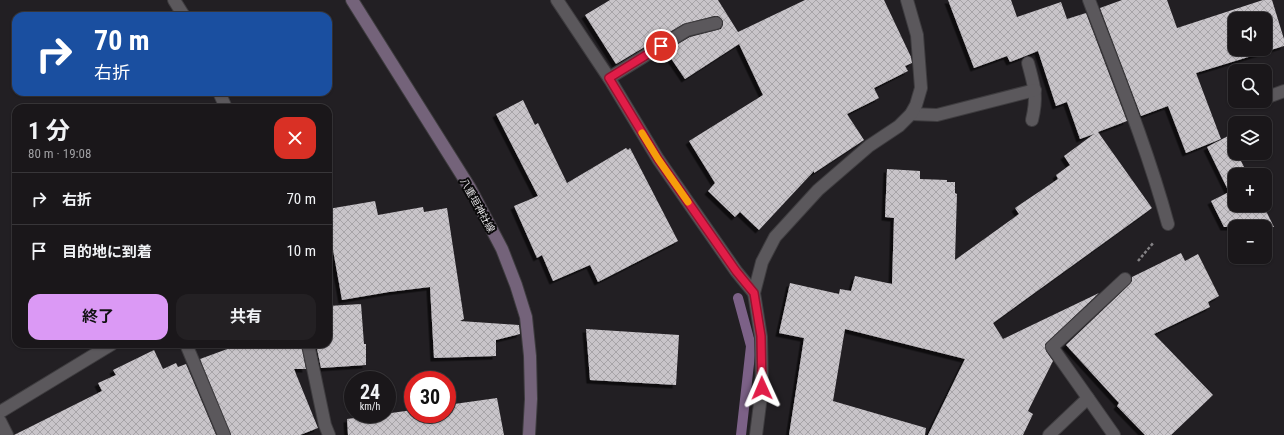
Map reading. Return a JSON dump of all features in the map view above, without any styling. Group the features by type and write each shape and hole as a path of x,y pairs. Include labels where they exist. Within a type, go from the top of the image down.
{"main road":[{"name":"八重垣神社線","path":"352,0 470,188 502,248 526,317 530,356 531,399 529,435"}],"street":[{"path":"174,0 182,12"},
{"path":"557,0 609,78 658,159 736,271 754,293"},
{"path":"756,435 762,381 761,336 754,293 762,262 775,237 818,190 869,146 899,126 911,114 916,105 921,88 917,35 906,0"},
{"path":"1089,0 1154,173 1168,224"},
{"path":"609,78 687,30 716,23"},
{"path":"1028,63 1035,90 1035,105 1032,120"},
{"path":"911,114 937,115 1035,90"},
{"path":"1272,96 1284,91"},
{"path":"1114,435 1052,347 1124,279"},
{"path":"0,412 105,348"},
{"path":"188,348 224,435"},
{"path":"309,348 328,435"},
{"path":"1049,435 1088,398"},
{"path":"0,421 7,435"}],"path":[{"path":"1124,279 1168,224"}],"building":[{"path":"610,0 718,0 738,32 805,0 884,0 911,57 912,63 905,66 908,71 874,88 879,98 847,114 864,140 814,173 814,171 759,230 740,212 735,217 708,191 715,183 689,141 763,95 739,44 685,79 666,51 690,37 721,29 723,21 718,16 714,16 683,24 616,64 585,15"},
{"path":"948,0 1011,0 1017,17 1061,2 1067,19 1086,13 1127,121 1098,132 1152,208 993,323 1003,339 1099,293 1045,344 1046,351 1053,361 1028,411 1033,414 1023,435 928,435 965,359 845,329 833,401 926,428 925,435 789,435 804,338 779,333 790,283 839,294 840,289 851,291 855,276 892,284 894,218 885,217 887,169 920,171 920,179 947,180 947,182 955,182 955,193 957,194 955,260 1019,214 1015,208 1058,179 1056,175 1070,165 1064,156 1094,134 1080,139 1067,102 1056,106 1038,51 1010,62 1007,56 974,68"},
{"path":"1122,0 1167,0 1177,28 1263,0 1272,0 1284,39 1284,46 1272,50 1272,12 1228,12 1228,56 1251,56 1196,73 1221,139 1186,153 1168,106 1141,116 1100,8"},
{"path":"523,100 535,125 538,123 567,183 626,148 628,150 630,148 678,241 598,282 590,265 553,281 542,255 537,258 514,206 538,196 496,114"},
{"path":"1228,136 1228,160 1240,160 1244,168 1228,168 1228,190 1207,147"},
{"path":"1228,192 1228,212 1266,212 1270,220 1228,220 1228,227 1224,227 1211,201"},
{"path":"375,201 378,215 423,207 424,212 447,208 464,319 460,321 519,325 520,334 496,340 496,356 434,358 430,287 342,300 332,244 332,208"},
{"path":"1181,253 1185,261 1198,254 1219,296 1208,302 1210,307 1154,334 1213,395 1171,435 1145,435 1117,406 1119,403 1066,345 1130,284 1132,277"},
{"path":"361,304 364,344 366,344 366,365 321,368 317,348 332,348 332,306"},
{"path":"586,329 679,335 676,385 590,380"},
{"path":"230,348 302,348 306,369 294,369 318,428 300,435 231,435 200,359"},
{"path":"154,350 163,369 176,363 178,367 186,364 216,435 14,435 102,391 98,383 116,375 113,370"},
{"path":"497,398 504,435 348,435 347,423 396,423 396,412 404,411 404,423 456,423 456,404"}],"waterway":[{"path":"738,298 751,346 741,435"}],"slow traffic":[{"path":"642,133 688,202"}],"route":[{"path":"661,46 609,78 658,159 736,271 754,293 761,336 762,388"}]}
